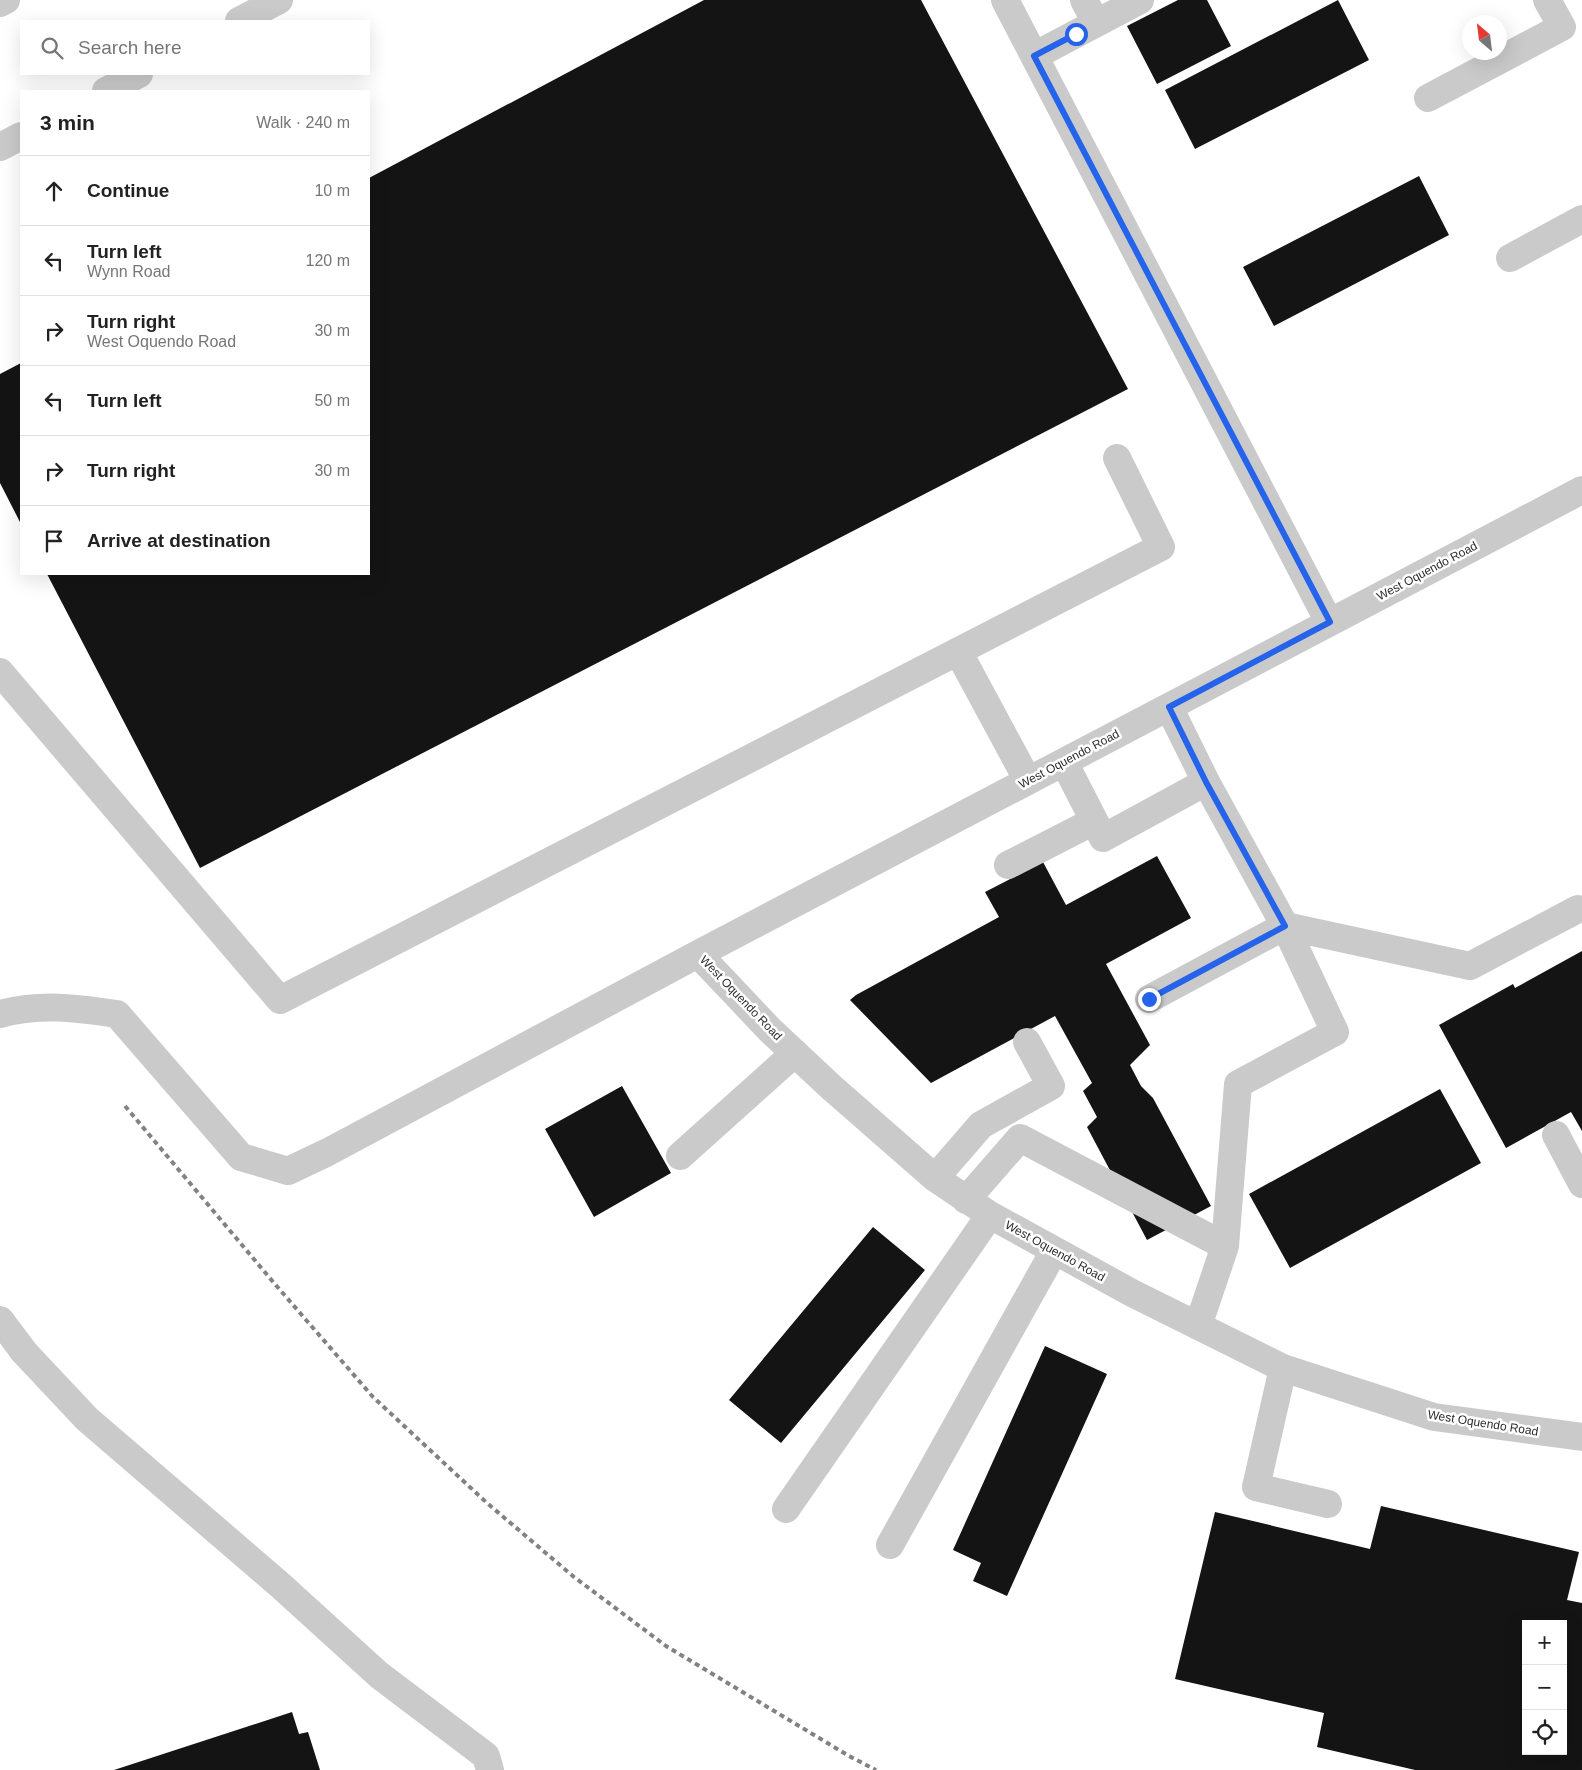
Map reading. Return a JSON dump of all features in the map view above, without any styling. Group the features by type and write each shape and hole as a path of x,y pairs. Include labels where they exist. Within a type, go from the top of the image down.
{"street":[{"path":"0,3 6,0"},
{"path":"241,20 279,0"},
{"path":"1005,0 1330,622"},
{"path":"1034,56 1090,12 1140,0"},
{"path":"1428,98 1562,27 1547,0"},
{"path":"108,90 137,75"},
{"path":"0,147 20,137"},
{"path":"1510,258 1582,219"},
{"path":"0,672 280,1000 1161,548 1117,458"},
{"name":"West Oquendo Road","path":"1582,490 698,954 795,1053 935,1178 990,1215 1132,1293 1283,1368 1434,1417 1582,1438"},
{"path":"959,653 1028,781"},
{"path":"1169,707 1206,782 1285,926 1335,1032 1238,1084 1225,1246 1198,1326"},
{"path":"1064,762 1103,838 1206,782"},
{"path":"1008,865 1094,821"},
{"path":"1149,999 1285,926 1470,966 1578,910"},
{"path":"0,1014 24,1007 65,1006 117,1014 241,1157 288,1170 336,1147 698,954"},
{"path":"935,1178 981,1125 1051,1086 1027,1042"},
{"path":"680,1156 795,1053"},
{"path":"1556,1135 1582,1184"},
{"path":"966,1200 1020,1138 1225,1246"},
{"path":"786,1509 990,1215"},
{"path":"890,1545 1054,1250"},
{"path":"0,1320 24,1352 87,1419 280,1585 379,1675 486,1756 490,1770"},
{"path":"1283,1368 1256,1487 1328,1504"}],"building":[{"path":"704,0 921,0 1128,389 200,868 48,575 370,575 370,177"},
{"path":"1178,0 1207,0 1231,46 1157,84 1127,26"},
{"path":"1338,0 1369,60 1195,149 1165,90"},
{"path":"1419,176 1449,235 1274,326 1243,267"},
{"path":"20,364 20,522 0,483 0,374"},
{"path":"1157,856 1191,918 1106,964 1150,1045 1130,1065 1141,1086 1153,1098 1211,1206 1147,1240 1087,1127 1097,1117 1083,1091 1092,1083 1055,1016 931,1083 850,1000 999,917 985,892 1043,862 1066,905"},
{"path":"1582,951 1582,1131 1571,1112 1506,1148 1439,1025 1513,984 1515,988"},
{"path":"622,1086 671,1173 594,1217 545,1129"},
{"path":"1440,1089 1481,1163 1290,1268 1249,1194"},
{"path":"873,1227 925,1270 781,1443 729,1400"},
{"path":"1045,1346 1107,1374 1007,1596 973,1581 981,1563 953,1550"},
{"path":"1381,1506 1579,1552 1567,1600 1582,1603 1582,1770 1415,1770 1317,1747 1324,1713 1175,1679 1215,1512 1370,1549"},
{"path":"292,1712 299,1734 308,1732 320,1770 114,1770"}],"railway":[{"path":"125,1106 373,1397 487,1503 574,1577 666,1646 849,1756 876,1770"}],"route":[{"path":"1076,34 1034,56 1330,622 1169,707 1206,782 1285,926 1149,999"}]}
